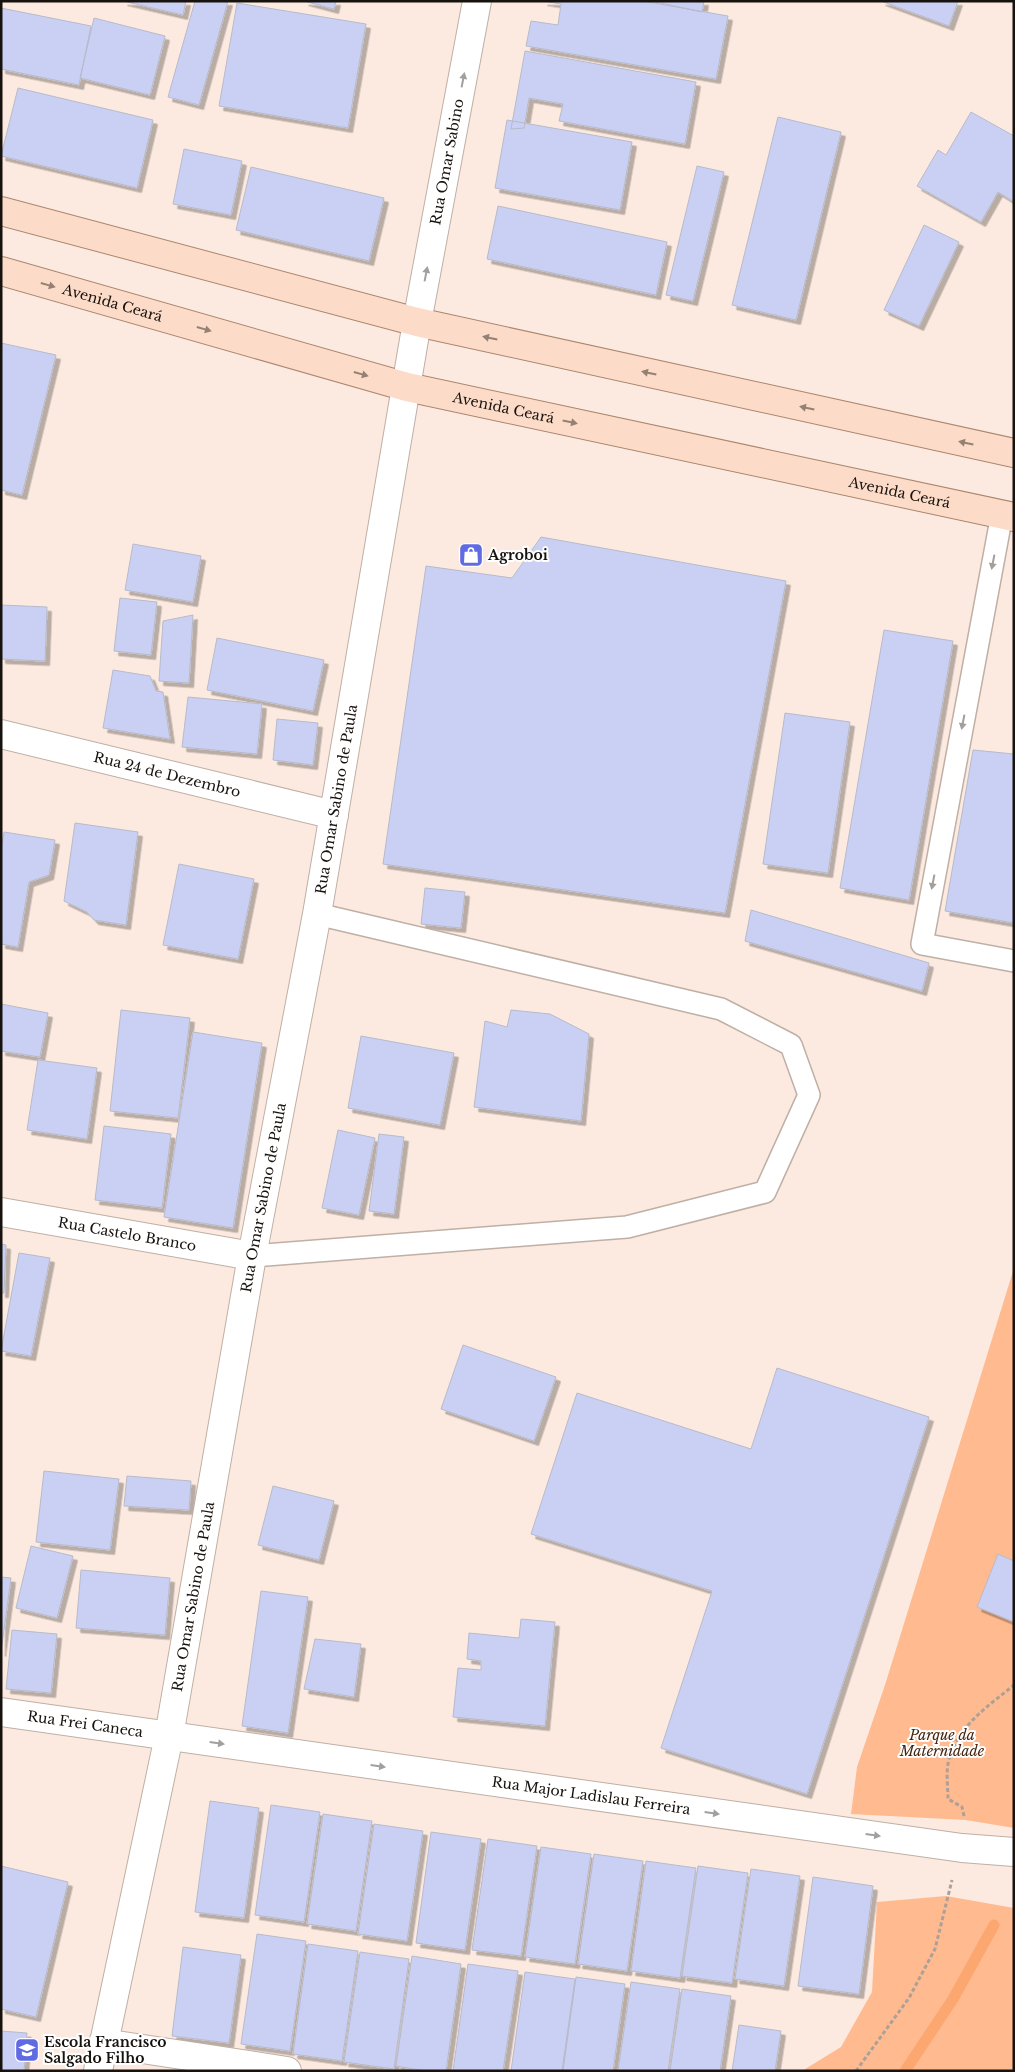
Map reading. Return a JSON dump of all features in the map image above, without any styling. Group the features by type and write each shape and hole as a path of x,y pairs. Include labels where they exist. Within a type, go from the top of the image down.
{"main road":[{"path":"1,211 418,322 1014,453"},
{"name":"Avenida Ceará","path":"1,271 408,387 1008,515"}],"street":[{"name":"Rua Omar Sabino","path":"418,322 477,1"},
{"name":"Rua Omar Sabino de Paula","path":"98,2071 169,1736 252,1256 317,914 418,322"},
{"name":"Rua 24 de Dezembro","path":"1,734 334,815"},
{"name":"Rua Castelo Branco","path":"1,1212 252,1256"},
{"name":"Rua Frei Caneca","path":"1,1712 169,1736"},
{"name":"Rua Major Ladislau Ferreira","path":"169,1736 962,1848 1014,1852"},
{"path":"103,2043 287,2071"}],"lane":[{"path":"1008,515 922,944 1014,962"},
{"path":"252,1256 627,1227 765,1192 809,1095 791,1045 720,1009 317,914"}],"path":[{"path":"856,2071 909,1998 935,1949 946,1896 962,1848 966,1820 962,1807 948,1799 948,1764 959,1734 980,1712 1014,1685"}],"green space":[{"name":"Parque da Maternidade","path":"1014,1268 1014,1828 966,1820 851,1814 857,1767 885,1685"},
{"path":"946,1896 1014,1908 1014,2071 802,2071 841,2047 872,1992 877,1902"}],"building":[{"path":"123,1 186,1 183,15"},
{"path":"195,1 228,1 199,105 168,97"},
{"path":"304,1 336,1 334,9"},
{"path":"543,1 643,1 728,16 716,79 526,46 531,21 558,25 561,4"},
{"path":"651,1 704,1 702,12"},
{"path":"881,1 958,1 949,26"},
{"path":"237,3 366,24 348,128 219,106"},
{"path":"1,8 91,26 79,85 1,69"},
{"path":"94,18 165,36 150,95 80,78"},
{"path":"525,51 696,82 685,144 559,121 563,104 529,98 524,128 511,129"},
{"path":"18,88 153,120 137,188 1,156"},
{"path":"971,112 1014,136 1014,202 998,192 981,222 917,186 938,150 946,155"},
{"path":"778,117 841,132 796,320 732,305"},
{"path":"507,120 632,142 620,210 495,188"},
{"path":"184,149 242,161 231,215 173,204"},
{"path":"697,166 724,172 693,301 666,295"},
{"path":"251,167 384,198 369,261 236,230"},
{"path":"498,206 667,242 656,295 487,259"},
{"path":"924,225 959,242 919,326 884,310"},
{"path":"1,343 56,355 22,495 1,490"},
{"path":"541,537 786,581 725,913 383,864 426,566 512,578"},
{"path":"133,544 201,556 193,602 125,590"},
{"path":"120,598 157,602 151,655 114,651"},
{"path":"1,605 47,607 45,661 1,659"},
{"path":"193,615 189,683 159,681 163,621"},
{"path":"884,630 953,641 909,900 840,888"},
{"path":"217,638 324,660 313,711 207,690"},
{"path":"113,670 150,676 156,691 163,692 170,739 103,728"},
{"path":"188,697 262,704 257,754 182,747"},
{"path":"785,713 850,722 828,873 763,864"},
{"path":"277,719 318,723 313,765 273,760"},
{"path":"973,750 1014,754 1014,923 945,911"},
{"path":"75,823 138,832 126,925 94,920 87,912 64,901"},
{"path":"4,832 55,840 49,875 29,882 18,947 1,944 1,849"},
{"path":"179,864 254,879 238,959 163,945"},
{"path":"425,888 465,892 461,928 421,924"},
{"path":"751,910 929,963 922,991 745,941"},
{"path":"1,1004 48,1013 40,1057 1,1051"},
{"path":"121,1010 190,1018 178,1118 110,1111"},
{"path":"511,1010 550,1014 589,1034 581,1121 474,1107 485,1021 507,1027"},
{"path":"193,1032 262,1043 233,1228 164,1217"},
{"path":"361,1036 454,1053 440,1125 348,1108"},
{"path":"38,1060 97,1068 87,1139 27,1130"},
{"path":"104,1126 171,1134 162,1208 95,1200"},
{"path":"338,1130 375,1138 359,1215 322,1208"},
{"path":"379,1134 404,1137 394,1214 369,1211"},
{"path":"1,1244 6,1245 4,1293 1,1293"},
{"path":"19,1253 50,1258 31,1356 1,1351"},
{"path":"463,1345 556,1377 534,1441 441,1409"},
{"path":"777,1368 929,1417 807,1794 661,1748 712,1591 531,1534 577,1393 751,1449"},
{"path":"44,1471 119,1479 110,1550 36,1542"},
{"path":"127,1476 191,1481 189,1510 124,1506"},
{"path":"273,1486 334,1501 319,1560 258,1545"},
{"path":"31,1546 73,1556 57,1618 16,1608"},
{"path":"998,1554 1014,1561 1014,1622 977,1607"},
{"path":"81,1570 170,1578 165,1635 76,1628"},
{"path":"1,1577 11,1578 1,1652"},
{"path":"261,1591 308,1597 288,1733 242,1726"},
{"path":"521,1619 555,1622 545,1726 453,1717 458,1668 481,1670 481,1661 467,1659 469,1633 519,1638"},
{"path":"12,1630 57,1634 51,1693 6,1689"},
{"path":"315,1639 361,1644 354,1697 304,1689"},
{"path":"210,1801 259,1808 244,1918 195,1912"},
{"path":"271,1805 320,1812 304,1922 255,1915"},
{"path":"323,1814 372,1821 356,1931 307,1924"},
{"path":"374,1824 423,1831 407,1941 358,1934"},
{"path":"431,1832 481,1839 465,1950 416,1943"},
{"path":"488,1839 537,1846 521,1956 472,1950"},
{"path":"541,1847 591,1854 575,1964 525,1957"},
{"path":"594,1854 643,1861 627,1971 578,1964"},
{"path":"646,1861 696,1868 680,1978 631,1971"},
{"path":"1,1866 68,1882 36,2017 1,2009"},
{"path":"698,1866 748,1873 732,1983 682,1976"},
{"path":"751,1869 800,1876 784,1986 735,1979"},
{"path":"813,1877 873,1886 859,1994 798,1986"},
{"path":"257,1934 306,1941 290,2051 241,2044"},
{"path":"308,1944 358,1951 342,2061 293,2054"},
{"path":"183,1947 241,1955 229,2043 172,2036"},
{"path":"360,1952 409,1959 394,2069 344,2062"},
{"path":"412,1956 461,1964 446,2071 426,2071 396,2066"},
{"path":"468,1964 518,1971 503,2071 453,2071"},
{"path":"525,1972 575,1979 562,2071 511,2071"},
{"path":"576,1977 625,1984 613,2071 563,2071"},
{"path":"631,1982 680,1989 668,2071 618,2071"},
{"path":"682,1989 731,1996 720,2071 670,2071"},
{"path":"739,2025 781,2031 775,2071 732,2071"},
{"path":"1,2031 27,2033 24,2071 1,2071"}],"waterway":[{"path":"905,2071 953,1999 994,1925"}],"place":[{"name":"Agroboi","path":"471,555"},
{"name":"Escola Francisco Salgado Filho","path":"27,2050"}]}
